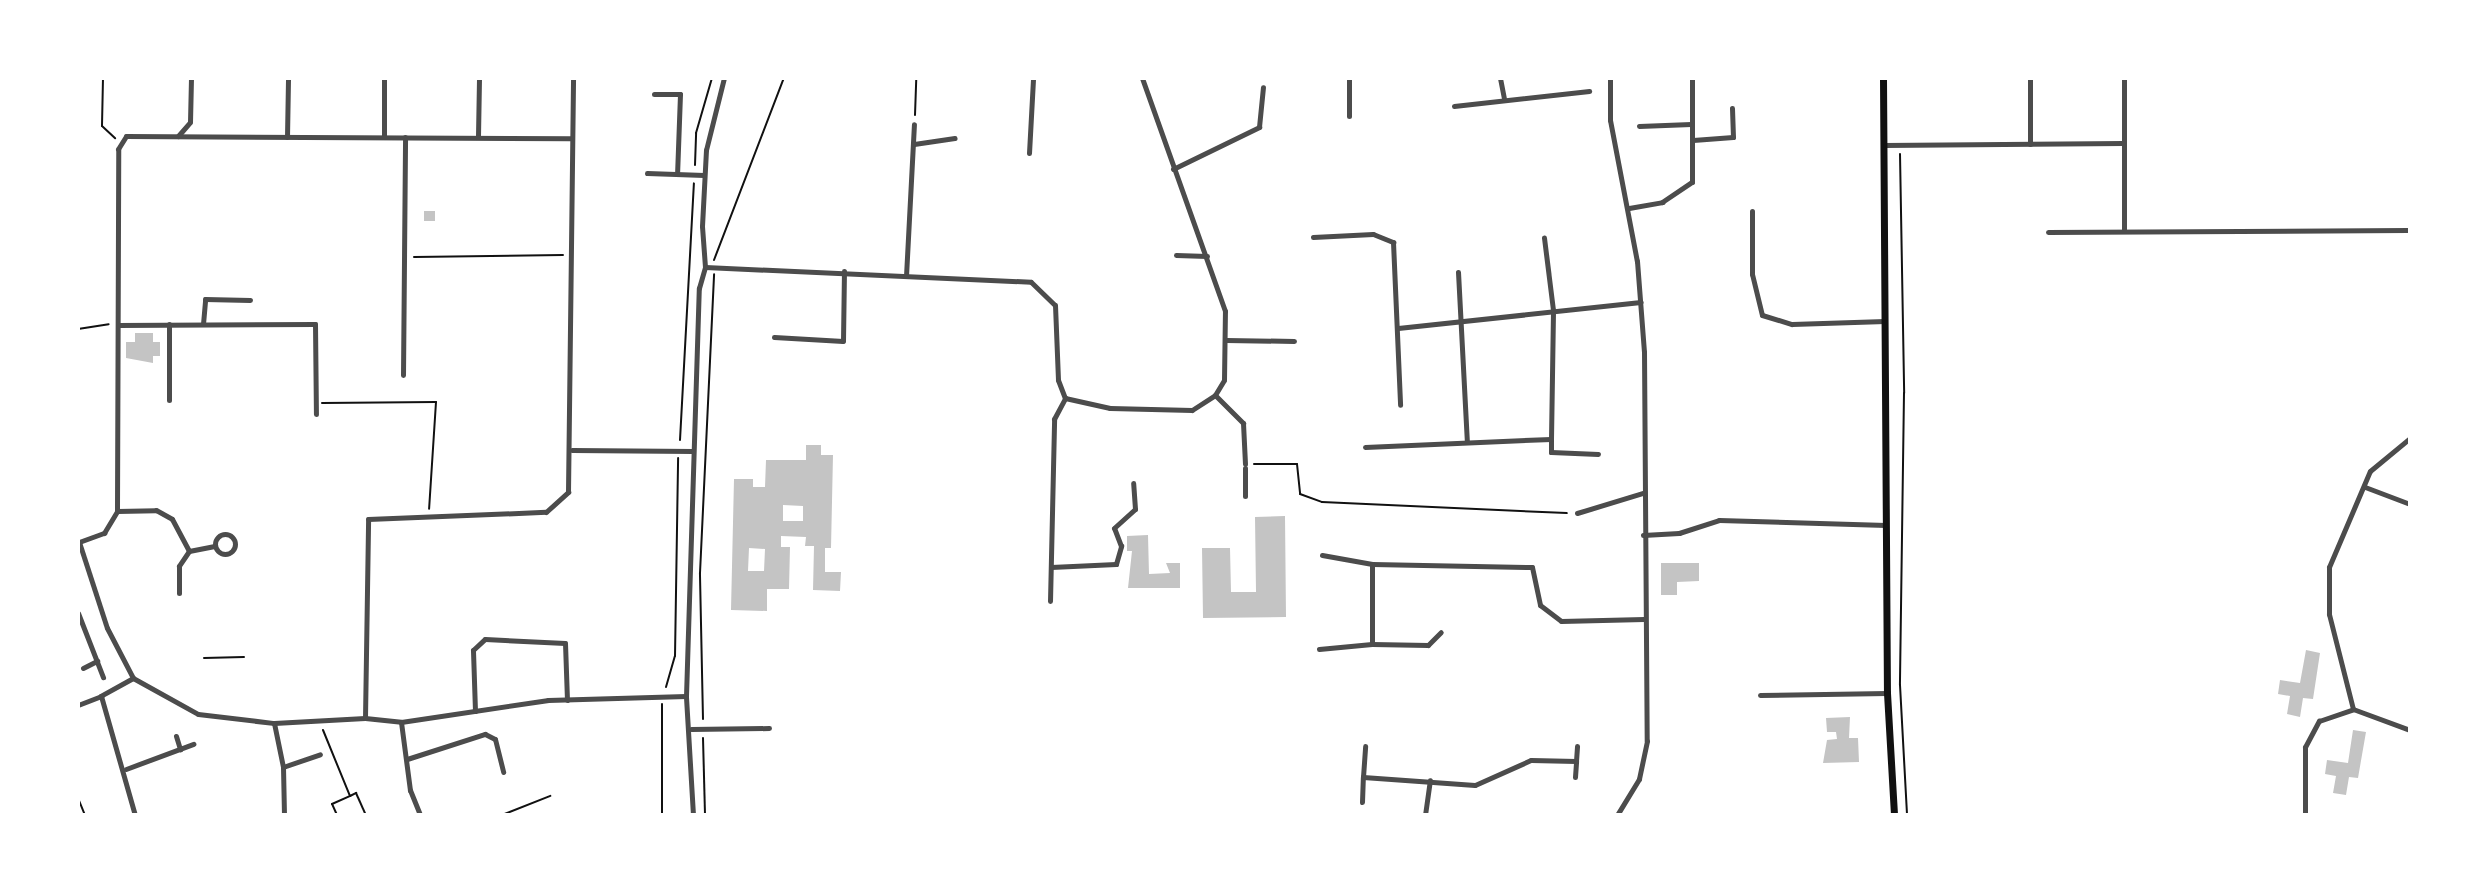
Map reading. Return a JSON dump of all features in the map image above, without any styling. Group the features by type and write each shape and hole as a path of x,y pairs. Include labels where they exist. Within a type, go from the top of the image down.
{"main road":[{"path":"1883,78 1887,693 1894,815"}],"street":[{"path":"177,137 190,122 191,78"},
{"path":"287,137 288,78"},
{"path":"384,78 384,137"},
{"path":"478,136 479,78"},
{"path":"365,718 368,519 429,514 546,512 568,492 572,450 573,78"},
{"path":"693,815 691,729 686,696 699,288 705,267 704,175 724,78"},
{"path":"1029,153 1033,78"},
{"path":"1065,398 1110,408 1192,410 1215,395 1224,380 1226,340 1222,296 1142,78"},
{"path":"1349,78 1349,116"},
{"path":"1500,78 1504,98"},
{"path":"1610,78 1610,120 1629,208 1641,302 1647,741 1639,779 1617,815"},
{"path":"1629,208 1681,194 1692,182 1692,78"},
{"path":"2030,78 2030,144"},
{"path":"2124,78 2124,231"},
{"path":"1173,169 1259,127 1263,87"},
{"path":"1454,106 1504,98 1589,91"},
{"path":"654,94 680,94 677,174"},
{"path":"1693,140 1733,137 1732,108"},
{"path":"906,276 914,124"},
{"path":"1639,126 1691,124"},
{"path":"571,138 126,136 119,142 117,511 104,533 78,542 107,628 133,678 198,714 274,723 365,718 401,722 567,700 686,696"},
{"path":"403,375 405,137"},
{"path":"914,144 955,138"},
{"path":"1884,145 2123,143"},
{"path":"647,173 704,175"},
{"path":"1752,211 1752,274 1762,315 1792,324 1885,321"},
{"path":"2048,232 2408,230"},
{"path":"1313,237 1373,234 1393,242 1400,405"},
{"path":"1544,238 1553,310 1551,452 1598,454"},
{"path":"1176,255 1207,256"},
{"path":"705,267 1031,282 1045,291 1055,305 1058,380 1065,398 1054,419 1050,601"},
{"path":"774,337 843,341 844,271"},
{"path":"1458,272 1467,441"},
{"path":"203,324 205,299 250,300"},
{"path":"1398,328 1641,302"},
{"path":"169,324 169,400"},
{"path":"118,325 315,324 316,414"},
{"path":"1226,340 1294,341"},
{"path":"1215,395 1243,423 1245,496"},
{"path":"2353,709 2327,588 2337,537 2377,461 2410,438"},
{"path":"1365,447 1551,439"},
{"path":"572,450 693,451"},
{"path":"1051,567 1116,564 1121,546 1114,528 1135,509 1133,483"},
{"path":"2365,487 2410,504"},
{"path":"1577,513 1643,493"},
{"path":"117,511 167,513 189,551"},
{"path":"1643,535 1679,533 1719,520 1887,525"},
{"path":"179,593 179,566 189,551 215,546"},
{"path":"1322,555 1372,564 1532,567 1540,605 1561,621 1644,619"},
{"path":"1372,564 1372,644"},
{"path":"78,613 103,677"},
{"path":"1319,649 1372,644 1428,645 1441,632"},
{"path":"475,711 473,650 485,639 565,643 567,700"},
{"path":"83,668 97,661"},
{"path":"78,705 133,678"},
{"path":"1760,695 1887,693"},
{"path":"101,696 126,769 135,815"},
{"path":"2305,815 2307,736 2319,721 2353,709 2410,730"},
{"path":"401,722 420,815"},
{"path":"274,723 283,767 284,815"},
{"path":"691,729 769,728"},
{"path":"407,759 485,734 495,739 503,772"},
{"path":"176,736 180,749"},
{"path":"126,769 193,744"},
{"path":"1362,802 1365,746"},
{"path":"1575,777 1577,746"},
{"path":"283,767 320,754"},
{"path":"1363,777 1475,785 1531,760 1576,761"},
{"path":"1425,815 1430,780"}],"path":[{"path":"103,78 102,126 119,142"},
{"path":"662,815 662,696 675,656 680,451 696,133 712,78"},
{"path":"705,815 700,573 714,267 784,78"},
{"path":"914,124 916,78"},
{"path":"1900,144 1904,393 1900,685 1907,815"},
{"path":"403,257 572,254"},
{"path":"78,329 118,325"},
{"path":"316,403 436,402 429,514"},
{"path":"1245,466 1297,464 1300,494 1322,502 1577,513"},
{"path":"204,658 244,657"},
{"path":"320,722 350,796"},
{"path":"337,815 332,804 356,793 366,815"},
{"path":"499,810 502,815 550,796"},
{"path":"78,798 85,815"}],"building":[{"path":"424,211 435,211 435,221 424,221"},
{"path":"135,333 153,333 153,342 160,342 160,356 153,356 153,363 126,358 126,342 135,342"},
{"path":"806,445 821,445 821,455 833,455 831,548 825,548 825,572 841,572 840,591 813,590 814,546 805,546 806,537 781,536 781,547 790,547 789,589 767,589 767,611 731,610 734,479 753,479 753,487 765,487 766,460 806,460","holes":["783,505 803,506 803,521 783,521","749,548 765,549 764,571 748,571"]},
{"path":"1285,516 1286,617 1203,618 1202,548 1230,548 1231,592 1256,592 1255,517"},
{"path":"1148,535 1149,574 1170,573 1166,563 1180,563 1180,588 1128,588 1132,551 1127,551 1127,536"},
{"path":"1661,563 1699,563 1699,581 1677,582 1677,595 1661,595"},
{"path":"2306,650 2320,653 2313,699 2303,698 2300,717 2287,714 2290,696 2278,694 2280,680 2300,683"},
{"path":"1850,717 1849,738 1858,738 1859,762 1823,763 1827,740 1837,739 1836,732 1827,732 1826,718"},
{"path":"2353,730 2366,732 2358,778 2349,777 2346,795 2333,793 2336,776 2325,774 2327,760 2348,763"}]}
